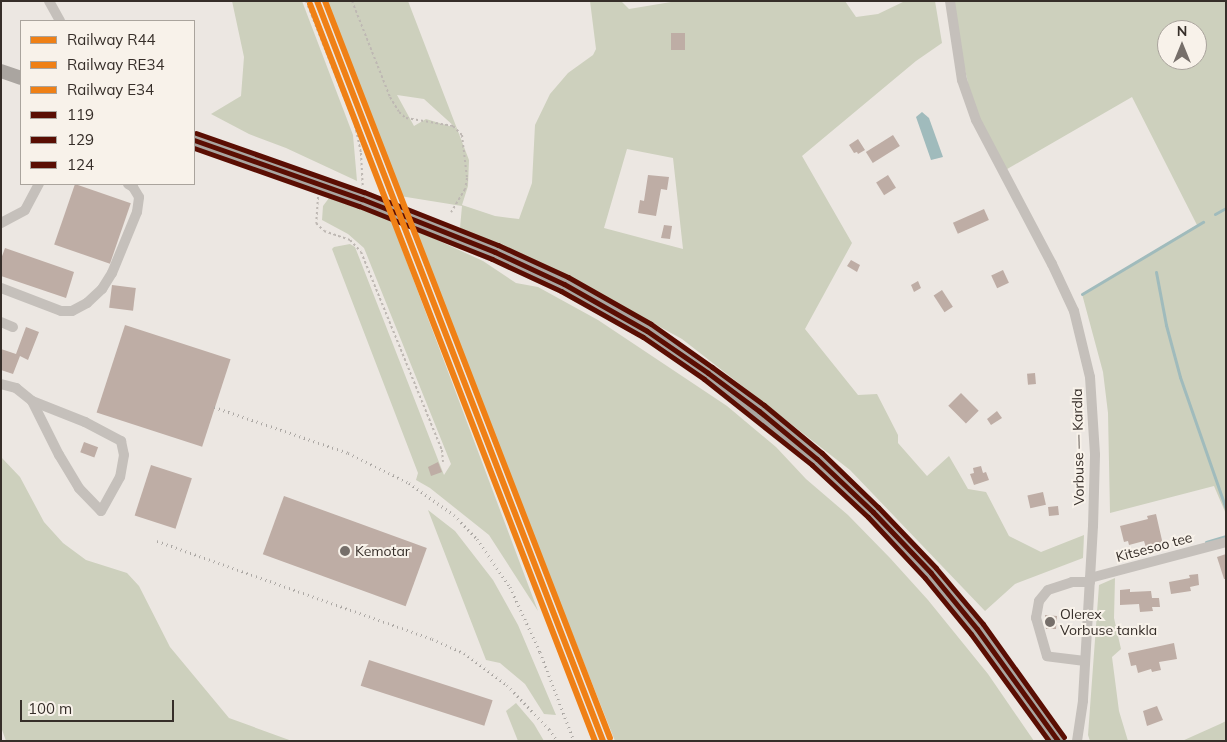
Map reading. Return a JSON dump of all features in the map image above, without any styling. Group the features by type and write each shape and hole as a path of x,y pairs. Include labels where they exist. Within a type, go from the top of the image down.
{"main road":[{"path":"1,71 20,78"},
{"path":"195,140 362,199 495,252 564,284 647,331 759,410 818,459 873,512 930,573 977,629 1058,741"}],"street":[{"path":"49,1 59,20"},
{"name":"Vorbuse — Kardla","path":"950,1 962,80 976,120 1052,264 1074,311 1084,346 1094,411 1095,455 1084,701 1077,741"},
{"path":"1,223 25,210 38,185"},
{"path":"1,288 61,311 72,311 87,303 102,288 112,273 137,212 139,198 133,187 130,185"},
{"path":"1,322 13,327"},
{"path":"1,384 16,388 32,401 85,422 121,441 124,455 120,477 101,511 79,488 64,464 32,401"},
{"name":"Kitsesoo tee","path":"1086,661 1047,656 1036,618 1040,601 1048,590 1226,542"}],"path":[{"path":"306,1 355,125 364,178 362,199"},
{"path":"352,1 390,97 400,112 406,118 453,126 462,136 467,178 465,189 451,212"},
{"path":"321,184 316,207 316,223 324,231 350,240 361,252 442,450 444,462"}],"green space":[{"path":"232,1 302,1 353,135 357,181 286,148 249,134 211,114 241,96 244,57"},
{"path":"325,1 408,1 469,160 468,186 462,205 495,216 519,219 532,183 535,125 550,94 568,73 593,55 596,49 590,1 621,1 629,9 677,1 845,1 856,17 878,14 905,1 935,1 942,43 916,61 802,156 852,243 805,329 858,395 877,394 898,435 898,443 927,476 949,456 968,489 986,492 1009,536 1041,552 1084,535 1083,558 1015,584 985,611 850,470 682,339 569,277 460,228 462,206 400,196","holes":["397,95 424,99 456,128 426,119 414,126","627,149 673,158 683,249 604,228"]},
{"path":"950,1 1226,1 1226,514 1214,486 1110,513 1108,413 1103,372 1082,294 1197,225 1132,97 1002,172 976,120"},
{"path":"329,198 391,220 538,611 489,535 430,488 416,480 418,473 332,249 334,247 350,244 355,247 444,475 451,464 364,248 348,234 322,220 323,206"},
{"path":"411,228 483,261 516,283 538,287 598,320 727,406 776,447 806,479 848,515 890,558 928,600 988,674 1034,741 615,741"},
{"path":"1,457 20,477 44,522 63,543 86,560 127,573 139,586 170,647 229,718 292,741 6,741 1,727"},
{"path":"428,510 455,531 493,580 518,625 556,715 544,714 525,684 500,663 486,660"},
{"path":"1115,578 1114,618 1121,649 1112,657 1119,711 1128,741 1090,741 1088,735 1099,585"},
{"path":"516,703 534,724 544,741 518,741 506,711"},
{"path":"1226,721 1226,741 1182,741 1220,724"}],"water":[{"path":"922,112 929,118 943,157 931,160 916,117"}],"building":[{"path":"671,33 685,33 685,50 671,50"},
{"path":"893,135 900,146 873,163 866,152"},
{"path":"858,139 865,150 858,154 857,152 854,153 849,145"},
{"path":"648,175 669,177 667,190 661,189 656,216 638,213 640,200 644,201"},
{"path":"888,175 896,188 884,195 876,182"},
{"path":"75,185 131,203 110,264 54,245"},
{"path":"984,209 989,220 958,234 953,223"},
{"path":"664,225 672,226 670,239 661,238"},
{"path":"5,248 74,272 66,298 1,276 1,259"},
{"path":"851,260 860,265 857,272 847,266"},
{"path":"1003,270 1009,283 997,288 991,275"},
{"path":"918,281 921,288 914,292 911,285"},
{"path":"112,285 136,288 133,311 109,308"},
{"path":"942,290 953,307 945,312 934,295"},
{"path":"125,325 231,359 202,447 97,412"},
{"path":"26,327 39,332 28,360 20,356 13,374 1,370 1,349 16,354"},
{"path":"1035,373 1036,384 1028,385 1027,374"},
{"path":"961,393 979,411 966,423 948,406"},
{"path":"997,411 1002,418 991,425 987,419"},
{"path":"84,442 98,447 94,457 80,452"},
{"path":"438,462 442,472 431,476 428,467"},
{"path":"151,465 192,478 176,529 135,515"},
{"path":"981,466 983,473 986,472 989,480 974,485 970,474 974,473 973,468"},
{"path":"1043,492 1046,505 1030,508 1027,496"},
{"name":"Kemotar","path":"284,496 427,548 406,606 263,554"},
{"path":"1058,506 1059,515 1049,516 1048,507"},
{"path":"1156,514 1164,549 1148,554 1144,541 1129,545 1128,541 1124,542 1120,526 1148,519 1147,516"},
{"path":"1226,554 1226,579 1224,579 1217,557"},
{"path":"1198,574 1199,585 1190,587 1191,591 1171,594 1169,582 1190,578 1189,575"},
{"path":"1130,589 1130,592 1151,591 1152,598 1159,598 1160,607 1152,607 1153,611 1140,612 1139,604 1120,605 1120,590"},
{"name":"Olerex Vorbuse tankla","path":"1045,615 1057,616 1056,629 1046,629"},
{"path":"1174,643 1177,659 1159,662 1161,670 1152,672 1151,669 1138,673 1136,665 1131,666 1128,653"},
{"path":"369,660 493,700 484,726 361,686"},
{"path":"1157,706 1163,720 1147,726 1143,711"}],"waterway":[{"path":"1215,214 1226,208"},
{"path":"1082,294 1203,222"},
{"path":"1156,272 1166,325 1180,377 1226,509"},
{"path":"1206,542 1226,536"}],"railway":[{"path":"214,407 348,453 409,483 454,515 477,539 510,587 540,652 574,741"},
{"path":"157,541 432,639 464,653 507,685 549,729 557,741"}],"rail line":[{"name":"R44","path":"317,1 603,741"},
{"name":"E34","path":"325,1 610,738"},
{"name":"RE34","path":"310,4 595,741"}],"transit line":[{"name":"124","path":"196,133 364,192 498,245 568,277 651,324 764,405 822,453 878,507 936,568 983,624 1064,737"},
{"name":"119","path":"195,140 362,199 495,252 564,284 647,331 708,373 759,411 817,459 873,512 931,573 977,629 1058,741"},
{"name":"129","path":"195,148 359,206 492,259 561,291 643,337 704,379 812,465 868,517 925,578 971,634 1049,741"}],"place":[{"name":"Kemotar","path":"345,551"},
{"name":"Olerex Vorbuse tankla","path":"1050,622"}]}
